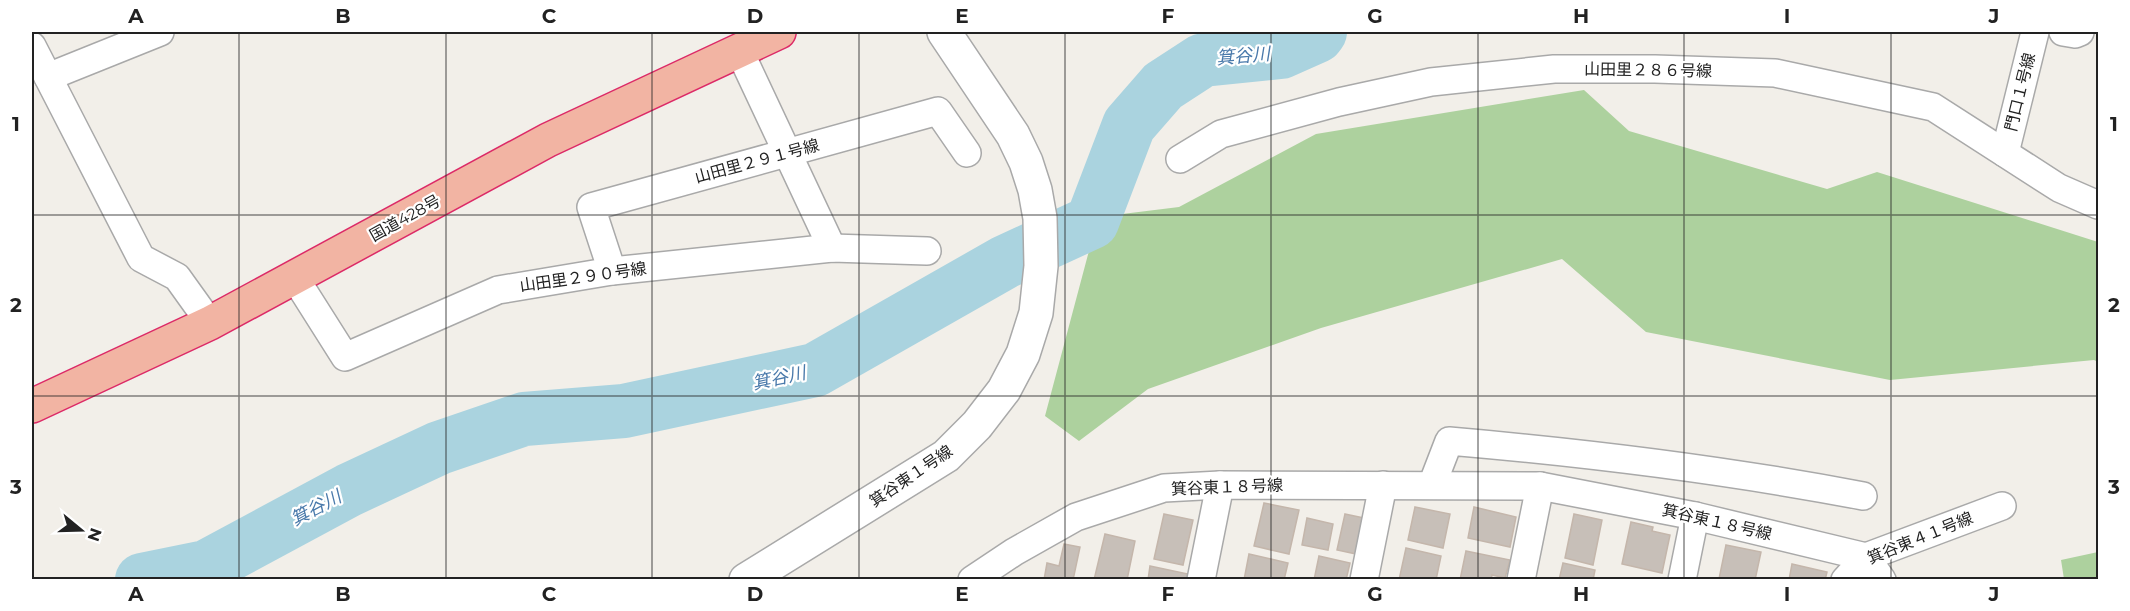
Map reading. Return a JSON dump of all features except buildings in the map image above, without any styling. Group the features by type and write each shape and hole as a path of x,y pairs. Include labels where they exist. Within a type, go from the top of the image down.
{"highway":[{"name":"国道428号","path":"32,406 210,324 548,140 778,32"}],"street":[{"path":"48,77 160,32"},
{"name":"箕谷東１号線","path":"746,579 946,456 977,425 1004,390 1023,354 1036,313 1041,266 1040,218 1035,190 1026,162 1013,135 944,32"},
{"name":"門口１号線","path":"2005,153 2035,32"},
{"path":"2063,32 2075,34 2080,32"},
{"path":"32,46 141,258 177,277 210,324"},
{"path":"739,50 832,248"},
{"name":"山田里２８６号線","path":"1180,159 1221,134 1339,102 1431,82 1554,69 1655,69 1775,73 1933,107 2059,188 2098,205"},
{"name":"山田里２９１号線","path":"612,271 591,207 938,111 967,153"},
{"name":"山田里２９０号線","path":"295,278 345,357 498,290 612,271 832,248 927,251"},
{"path":"1432,485 1449,441 1537,449 1789,482 1863,496"},
{"path":"1201,579 1220,485"},
{"name":"箕谷東１８号線","path":"972,579 1076,517 1164,488 1220,485 1540,486 1695,516 1866,557"},
{"path":"1364,579 1383,485"},
{"path":"1521,579 1540,486"},
{"name":"箕谷東４１号線","path":"1845,579 1866,557 2002,506"},
{"path":"1682,579 1695,516"},
{"path":"1866,557 1882,579"}],"green space":[{"path":"1584,90 1629,131 1827,189 1877,172 2098,242 2098,362 2094,360 1890,380 1646,332 1562,259 1321,328 1148,389 1079,441 1045,416 1098,217 1179,207 1316,134"},
{"path":"2098,552 2098,579 2064,579 2061,560"}],"waterway":[{"name":"箕谷川","path":"142,580 206,567 349,490 439,448 524,419 624,411 815,370 1005,262 1092,222 1129,125 1163,86 1203,60 1281,52 1317,36 1320,32"}]}
